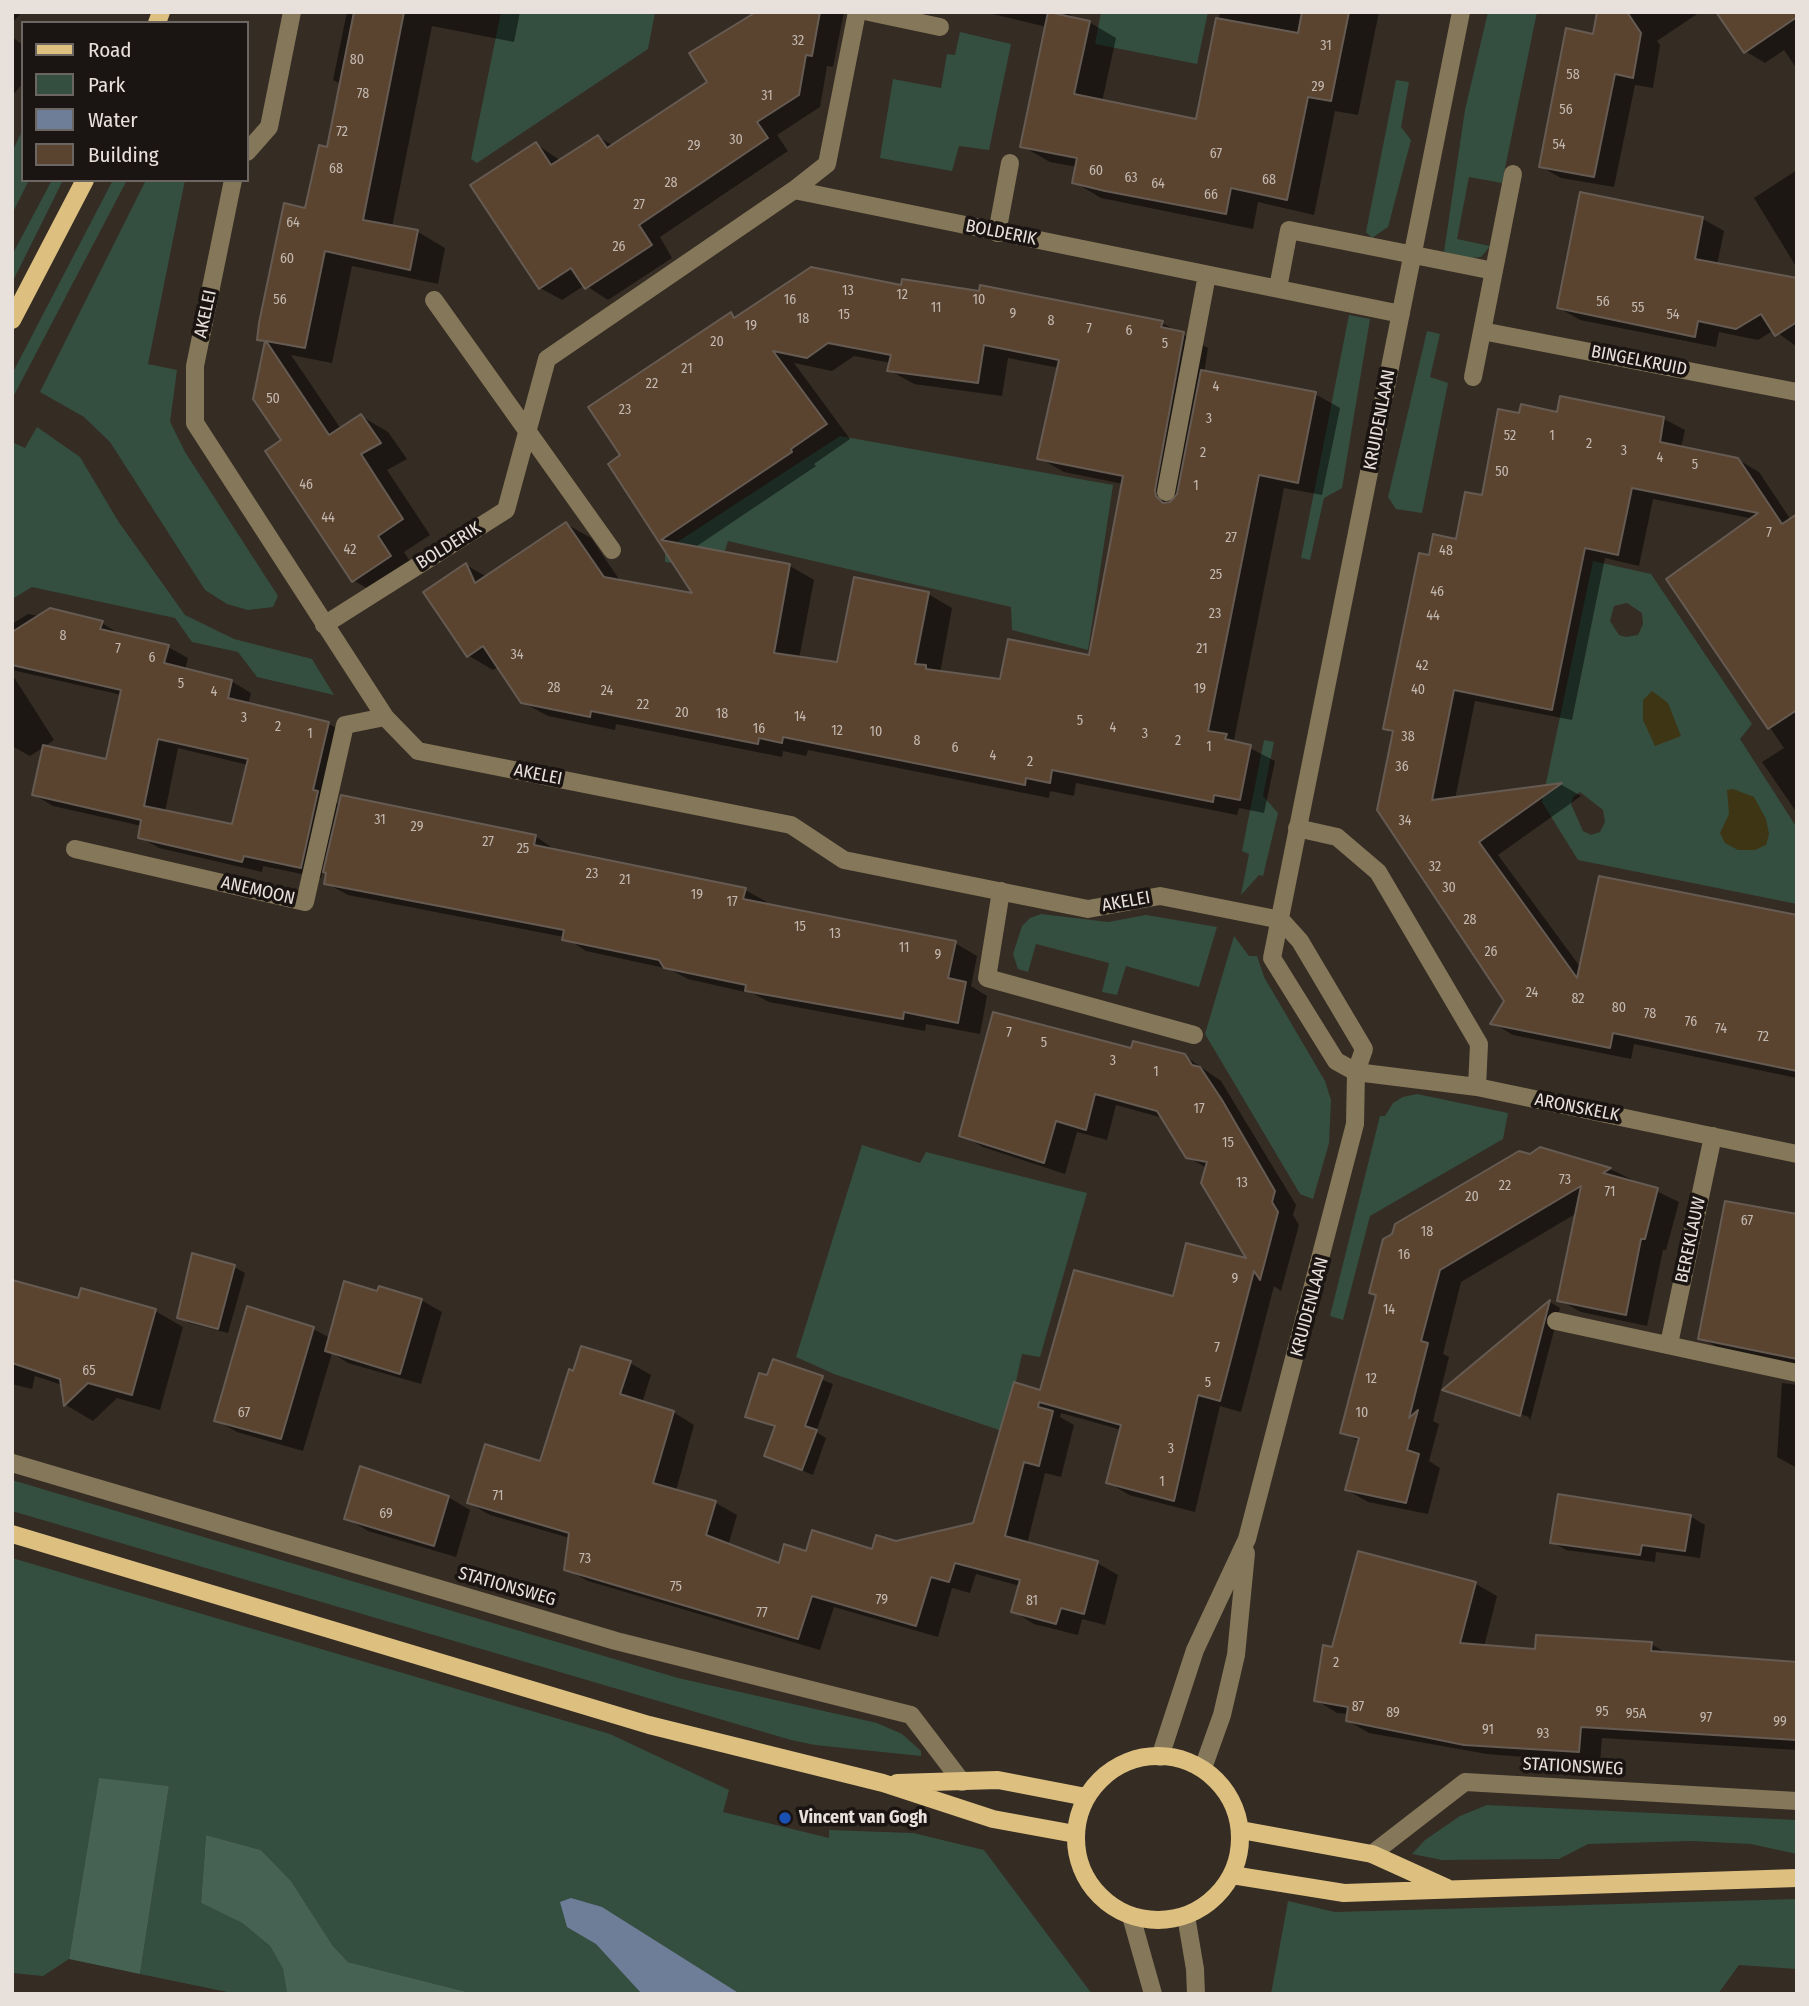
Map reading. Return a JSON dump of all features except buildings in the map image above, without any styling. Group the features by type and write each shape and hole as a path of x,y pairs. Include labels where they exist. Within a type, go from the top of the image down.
{"main road":[{"path":"12,320 84,182"},
{"path":"12,1534 649,1725 883,1783 993,1819 1075,1834"},
{"path":"1171,1756 1203,1768 1227,1792 1241,1830 1238,1859 1221,1893 1186,1916 1150,1920 1131,1916 1104,1900 1084,1875 1077,1855 1075,1834 1086,1797 1108,1772 1122,1763 1171,1756"},
{"path":"883,1783 998,1780 1086,1797"},
{"path":"1241,1830 1372,1854 1450,1889"},
{"path":"1232,1875 1344,1893 1797,1878"}],"street":[{"path":"248,151 269,127 292,12"},
{"name":"BOLDERIK","path":"324,625 506,510 547,359 794,190 827,164 857,12"},
{"path":"869,12 940,26"},
{"name":"KRUIDENLAAN","path":"1356,1072 1336,1061 1272,958 1461,12"},
{"path":"997,233 1010,163"},
{"path":"1472,377 1513,174"},
{"name":"AKELEI","path":"233,182 195,366 195,423 386,717 418,751 791,825 844,860 1088,909 1160,896 1281,920"},
{"name":"BOLDERIK","path":"794,190 1401,314"},
{"path":"1278,288 1289,230 1494,271"},
{"path":"1166,492 1207,275"},
{"path":"434,300 612,550"},
{"name":"BINGELKRUID","path":"1482,331 1797,392"},
{"name":"ANEMOON","path":"75,849 305,902 345,725 386,717"},
{"path":"1297,828 1337,837 1378,872 1479,1044 1477,1087"},
{"path":"1001,891 987,978 1194,1035"},
{"name":"KRUIDENLAAN","path":"1203,1768 1222,1715 1236,1655 1247,1539 1352,1137 1356,1072 1364,1049 1300,941 1281,920"},
{"name":"ARONSKELK","path":"1356,1072 1477,1087 1797,1154"},
{"name":"BEREKLAUW","path":"1669,1344 1713,1136"},
{"path":"1556,1321 1797,1373"},
{"name":"STATIONSWEG","path":"12,1463 616,1641 911,1715 962,1782"},
{"name":"KRUIDENLAAN","path":"1160,1757 1195,1650 1247,1539"},
{"name":"STATIONSWEG","path":"1372,1854 1465,1782 1797,1801"},
{"path":"1131,1916 1153,1994"},
{"path":"1186,1916 1195,1969 1196,1994"}],"green space":[{"path":"501,12 655,12 648,49 477,163 471,159"},
{"path":"1101,12 1208,12 1197,64 1095,44"},
{"path":"1488,12 1537,12 1502,183 1469,177 1457,239 1490,246 1481,257 1470,258 1444,252 1465,110"},
{"path":"960,32 1011,44 989,150 959,146 952,171 880,158 893,79 941,88 947,54 955,55"},
{"path":"1396,80 1409,82 1401,127 1411,140 1388,227 1372,238 1366,232"},
{"path":"21,133 21,182 28,182 12,214 12,152"},
{"path":"51,182 62,182 12,283 12,255"},
{"path":"112,182 126,182 12,399 12,374"},
{"path":"145,182 185,182 148,364 177,370 170,422 185,452 278,596 273,607 248,610 227,604 205,590 110,442 84,417 40,392"},
{"path":"1349,315 1370,319 1342,488 1324,498 1310,560 1301,558"},
{"path":"1427,331 1440,334 1430,377 1448,383 1422,513 1396,509 1388,497"},
{"path":"37,427 80,457 118,521 185,615 234,639 312,659 334,695 257,677 238,652 192,642 175,618 32,587 12,599 12,442 25,448"},
{"path":"840,436 1113,485 1088,650 1012,630 1011,607 728,541 719,569 665,562 665,550"},
{"path":"1593,561 1651,574 1752,724 1740,739 1797,828 1797,904 1578,860 1542,802","holes":["1627,603 1642,613 1643,624 1638,635 1626,637 1619,635 1610,621 1614,606","1580,792 1603,810 1605,822 1600,832 1591,835 1583,831 1571,804 1573,797"]},
{"path":"1264,740 1274,742 1263,796 1278,813 1263,876 1259,875 1241,895 1249,854 1242,851"},
{"path":"1041,914 1108,922 1146,915 1217,927 1199,987 1126,966 1117,995 1102,992 1109,963 1036,944 1028,972 1018,969 1013,954 1022,926 1030,918"},
{"path":"1234,936 1249,956 1257,956 1264,977 1325,1081 1331,1100 1329,1143 1313,1199 1300,1194 1205,1034"},
{"path":"1417,1094 1508,1113 1503,1139 1370,1216 1343,1320 1330,1316 1380,1116 1385,1116 1393,1103 1403,1097"},
{"path":"862,1145 920,1163 926,1152 1087,1193 1040,1357 1022,1354 1005,1432 834,1374 796,1357"},
{"path":"12,1480 678,1678 877,1723 902,1734 921,1751 921,1756 791,1740 12,1511"},
{"path":"12,1558 610,1734 729,1790 723,1812 829,1838 829,1830 913,1833 984,1850 1092,1994 475,1994 348,1962 333,1946 291,1881 261,1850 206,1835 201,1903 242,1923 270,1946 283,1969 287,1994 237,1994 140,1974 169,1786 99,1779 69,1959 43,1976 12,1973"},
{"path":"99,1778 169,1786 140,1974 69,1959"},
{"path":"1487,1805 1797,1820 1797,1854 1751,1844 1692,1841 1588,1844 1559,1859 1442,1860 1412,1854 1425,1840 1460,1816"},
{"path":"206,1835 261,1850 291,1881 333,1946 348,1962 475,1994 287,1994 283,1969 270,1946 242,1923 201,1903"},
{"path":"1797,1899 1797,1969 1739,1965 1718,1994 1271,1994 1288,1901 1335,1912"}],"sand":[{"path":"1652,691 1668,703 1681,736 1655,746 1643,720 1643,700"},
{"path":"1733,789 1754,797 1766,819 1769,834 1766,845 1755,850 1738,850 1725,843 1720,833 1729,814 1727,790"}],"water":[{"path":"571,1898 602,1907 740,1994 642,1994 596,1944 567,1927 560,1902"}],"place":[{"name":"Vincent van Gogh","path":"785,1818"}]}
